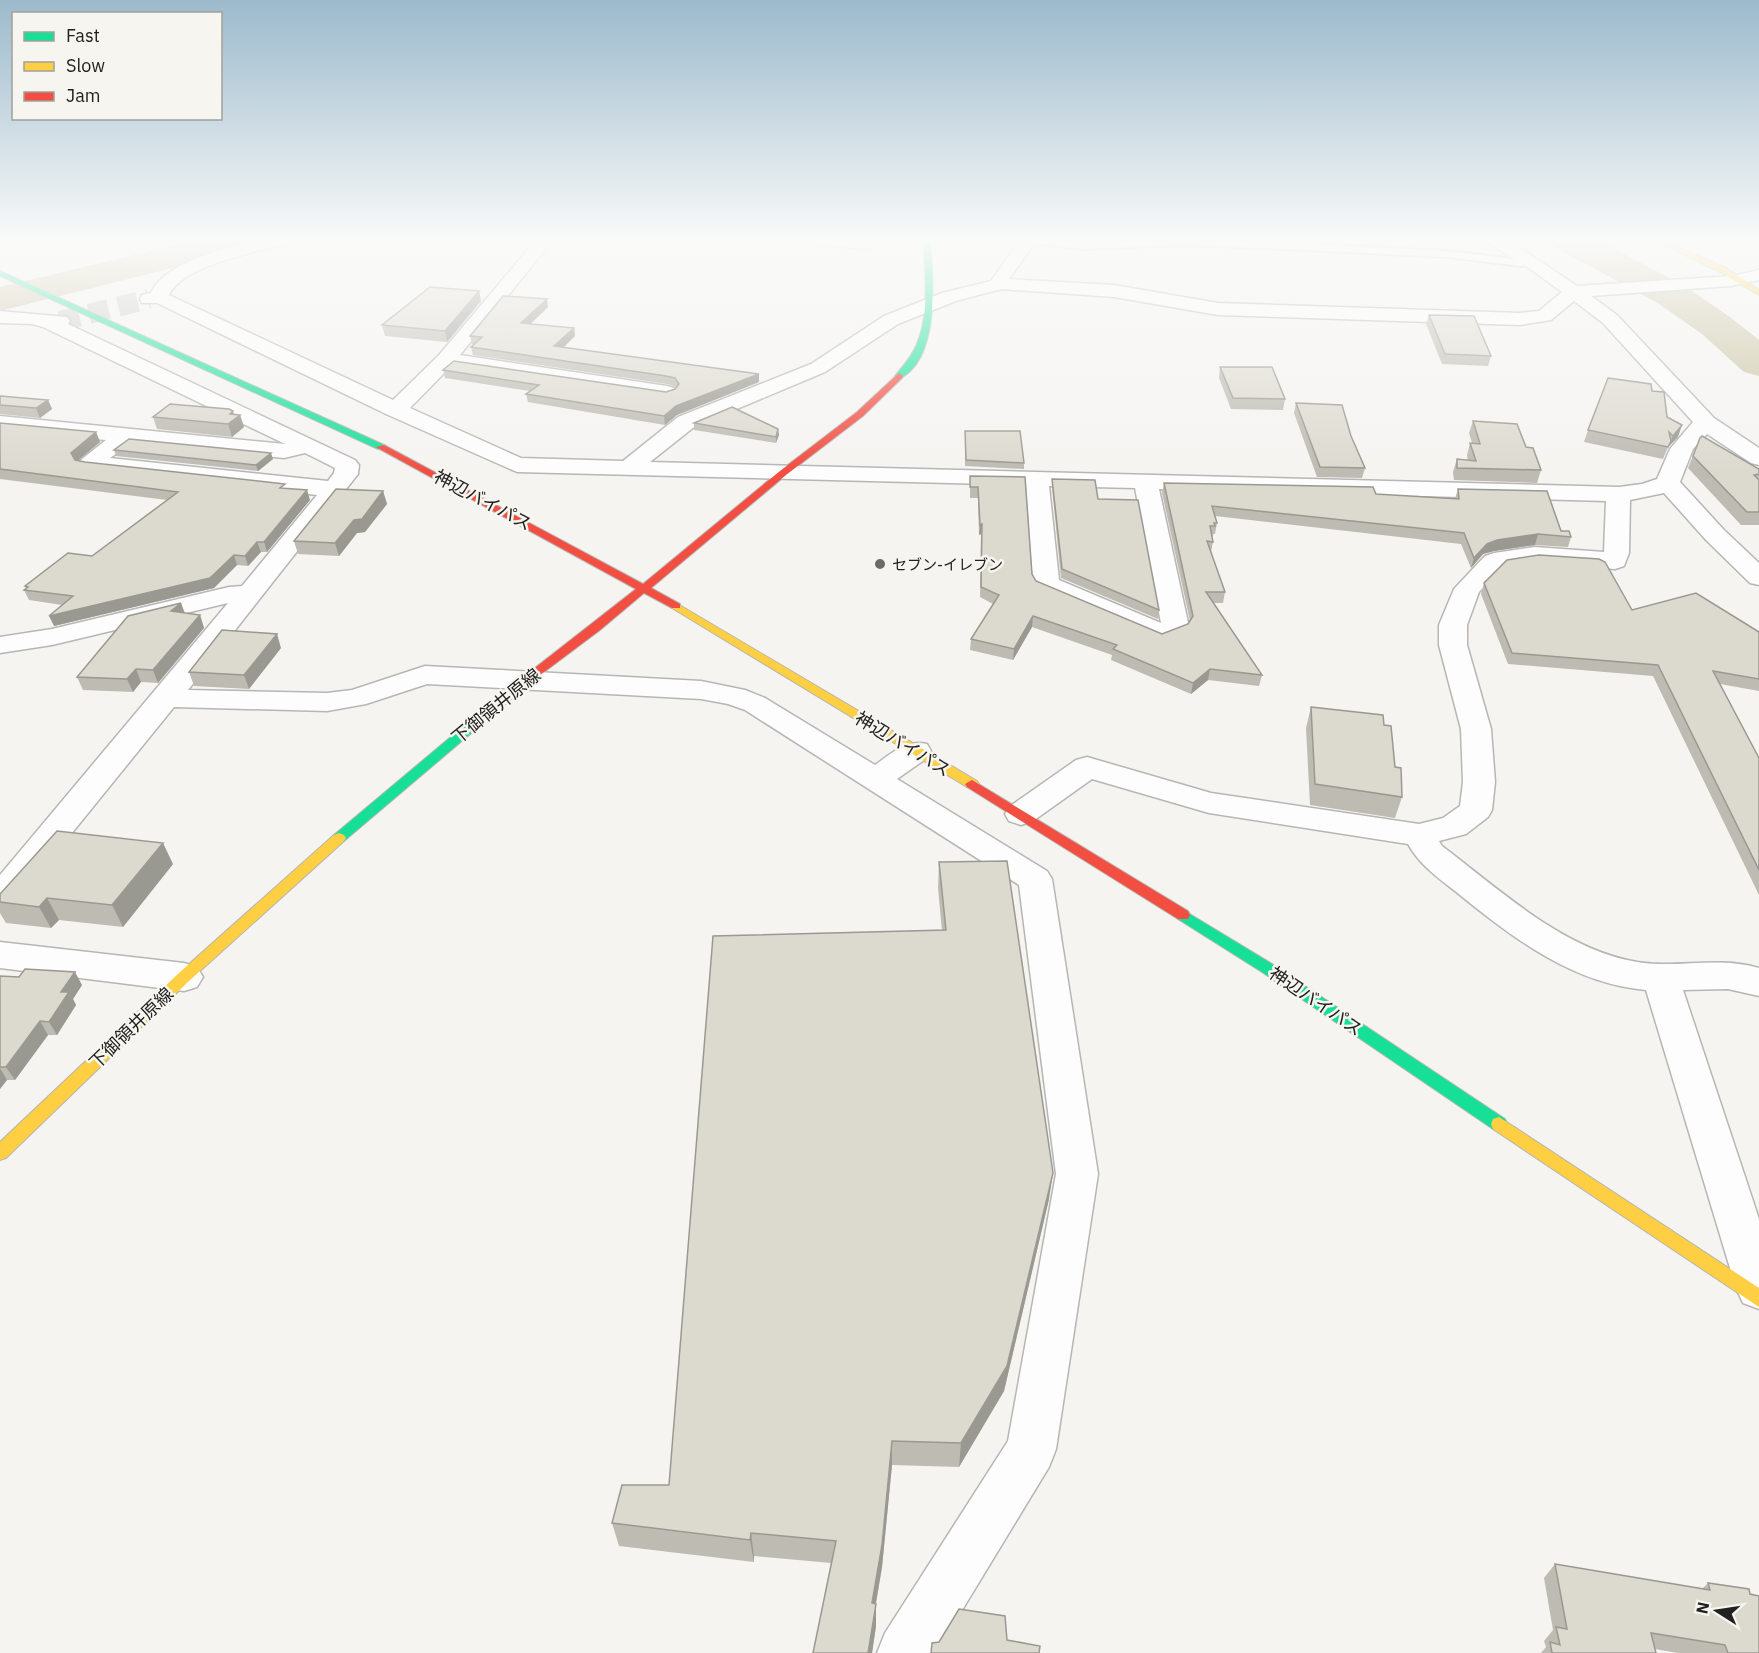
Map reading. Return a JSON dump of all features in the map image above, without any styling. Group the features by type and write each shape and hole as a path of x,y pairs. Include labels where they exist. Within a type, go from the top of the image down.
{"main road":[{"name":"神辺バイパス","path":"62,317 390,451 645,587 1021,814 1267,969 1759,1298"},
{"name":"下御領井原線","path":"0,1153 184,977 361,819 525,681 596,628 783,473 860,414 907,369 926,334 928,317"}],"street":[{"path":"5,317 40,317"},
{"path":"0,898 166,698 346,474 347,465 61,317"},
{"path":"195,317 517,465 1619,494 1646,491 1668,483"},
{"path":"394,409 407,401 481,317"},
{"path":"628,468 686,422 818,368 865,335 898,317"},
{"path":"1464,317 1520,319 1535,317"},
{"path":"1607,317 1706,423 1759,458"},
{"path":"446,359 667,392"},
{"path":"0,423 284,450 309,446"},
{"path":"1668,483 1675,457 1689,437 1706,423"},
{"path":"127,435 89,463 332,489"},
{"path":"1037,479 1046,584 1159,635 1175,627 1145,481"},
{"path":"1668,483 1715,535 1759,577"},
{"path":"1021,814 1087,767 1209,803 1419,835 1454,826 1476,810 1479,782 1476,729 1453,645 1453,625 1467,589 1494,561 1535,555 1616,561 1618,551 1615,513 1619,494"},
{"path":"0,645 52,637 228,595 249,594"},
{"path":"166,698 327,702 356,698 425,675 701,690 735,696 755,704 877,778 1035,879 1077,1174 1031,1449 905,1653"},
{"path":"877,778 916,751"},
{"path":"1419,835 1430,854 1554,946 1592,963 1631,974 1661,978 1727,975 1759,981"},
{"path":"0,955 184,977"},
{"path":"1661,978 1759,1288"}],"building":[{"path":"392,317 457,317 445,331 382,325"},
{"path":"486,317 527,317 521,323 574,328 554,346 759,374 676,406 664,416 526,394 539,385 443,370 454,361 666,392 675,389 679,384 675,378 666,376 471,347 482,337 470,336"},
{"path":"1430,317 1474,317 1491,356 1445,354"},
{"path":"1220,367 1272,367 1285,399 1233,398"},
{"path":"1608,378 1651,384 1652,391 1664,392 1667,417 1682,425 1673,436 1669,432 1671,441 1668,447 1588,430"},
{"path":"0,396 48,400 36,408 0,405"},
{"path":"1296,403 1342,405 1351,436 1365,468 1320,467"},
{"path":"170,404 229,409 233,411 230,414 240,415 228,424 153,417"},
{"path":"732,407 778,429 776,437 694,423"},
{"path":"1473,421 1517,424 1526,447 1533,448 1541,470 1457,468 1457,459 1476,461 1470,443 1480,444"},
{"path":"0,423 96,432 71,453 75,460 285,484 280,488 307,490 264,542 257,542 245,556 234,555 210,578 49,616 73,596 24,590 28,587 25,586 68,553 92,556 178,492 0,469"},
{"path":"965,431 1020,431 1024,463 966,460"},
{"path":"1702,436 1759,469 1759,474 1754,475 1759,480 1759,512 1747,512 1693,456"},
{"path":"129,439 271,453 256,465 114,450"},
{"path":"970,476 1025,477 1032,574 1036,581 1162,634 1188,624 1193,616 1164,483 1373,487 1376,494 1459,499 1458,489 1547,491 1561,531 1569,531 1571,537 1538,534 1497,540 1487,544 1474,558 1464,533 1212,506 1217,523 1214,523 1215,526 1210,526 1213,542 1207,541 1225,592 1206,592 1262,675 1210,669 1193,683 1113,649 1117,645 1033,616 1014,649 971,639 999,595 981,587 982,524 980,525 978,487 970,487"},
{"path":"1052,479 1095,480 1098,499 1138,500 1159,610 1062,569"},
{"path":"336,489 383,491 362,519 354,520 335,543 294,541"},
{"path":"1539,555 1599,559 1605,562 1632,610 1696,593 1759,632 1759,679 1713,671 1759,758 1759,870 1658,665 1512,653 1484,583 1507,560"},
{"path":"181,603 171,611 200,615 153,670 136,669 127,679 77,677 128,616"},
{"path":"222,630 277,634 244,675 189,672"},
{"path":"1311,707 1383,715 1384,725 1391,726 1395,767 1401,768 1402,797 1315,784"},
{"path":"57,831 163,843 112,905 47,898 39,907 0,902 0,894"},
{"path":"1007,861 1053,1173 1007,1366 961,1443 892,1441 882,1545 872,1603 876,1604 868,1653 813,1653 836,1541 751,1533 750,1540 612,1523 622,1485 669,1485 713,936 946,930 939,862"},
{"path":"25,969 75,972 61,992 69,992 49,1022 40,1021 6,1067 0,1067 0,976 19,977"},
{"path":"1555,1564 1710,1590 1708,1583 1749,1589 1750,1594 1759,1596 1759,1653 1728,1653 1725,1645 1651,1633 1656,1653 1552,1653 1550,1642 1560,1645 1556,1627 1567,1629"},
{"path":"959,1609 1005,1616 1007,1640 1040,1646 1039,1653 931,1653 932,1643 939,1642"}],"waterway":[{"path":"1704,317 1759,363"}],"tunnel":[{"path":"60,321 76,317"}],"traffic: fast":[{"path":"97,317 381,447"},
{"path":"899,376 912,362 920,346 928,317"},
{"path":"339,838 512,692"},
{"path":"1183,915 1267,968 1499,1124"}],"traffic: slow":[{"path":"676,606 972,784"},
{"path":"0,1153 184,977 339,838"},
{"path":"1499,1124 1759,1298"}],"traffic: jam":[{"path":"512,692 596,628 783,473 860,414 899,376"},
{"path":"381,447 676,606"},
{"path":"972,784 1183,915"}],"place":[{"name":"セブン-イレブン","path":"880,564"}]}
